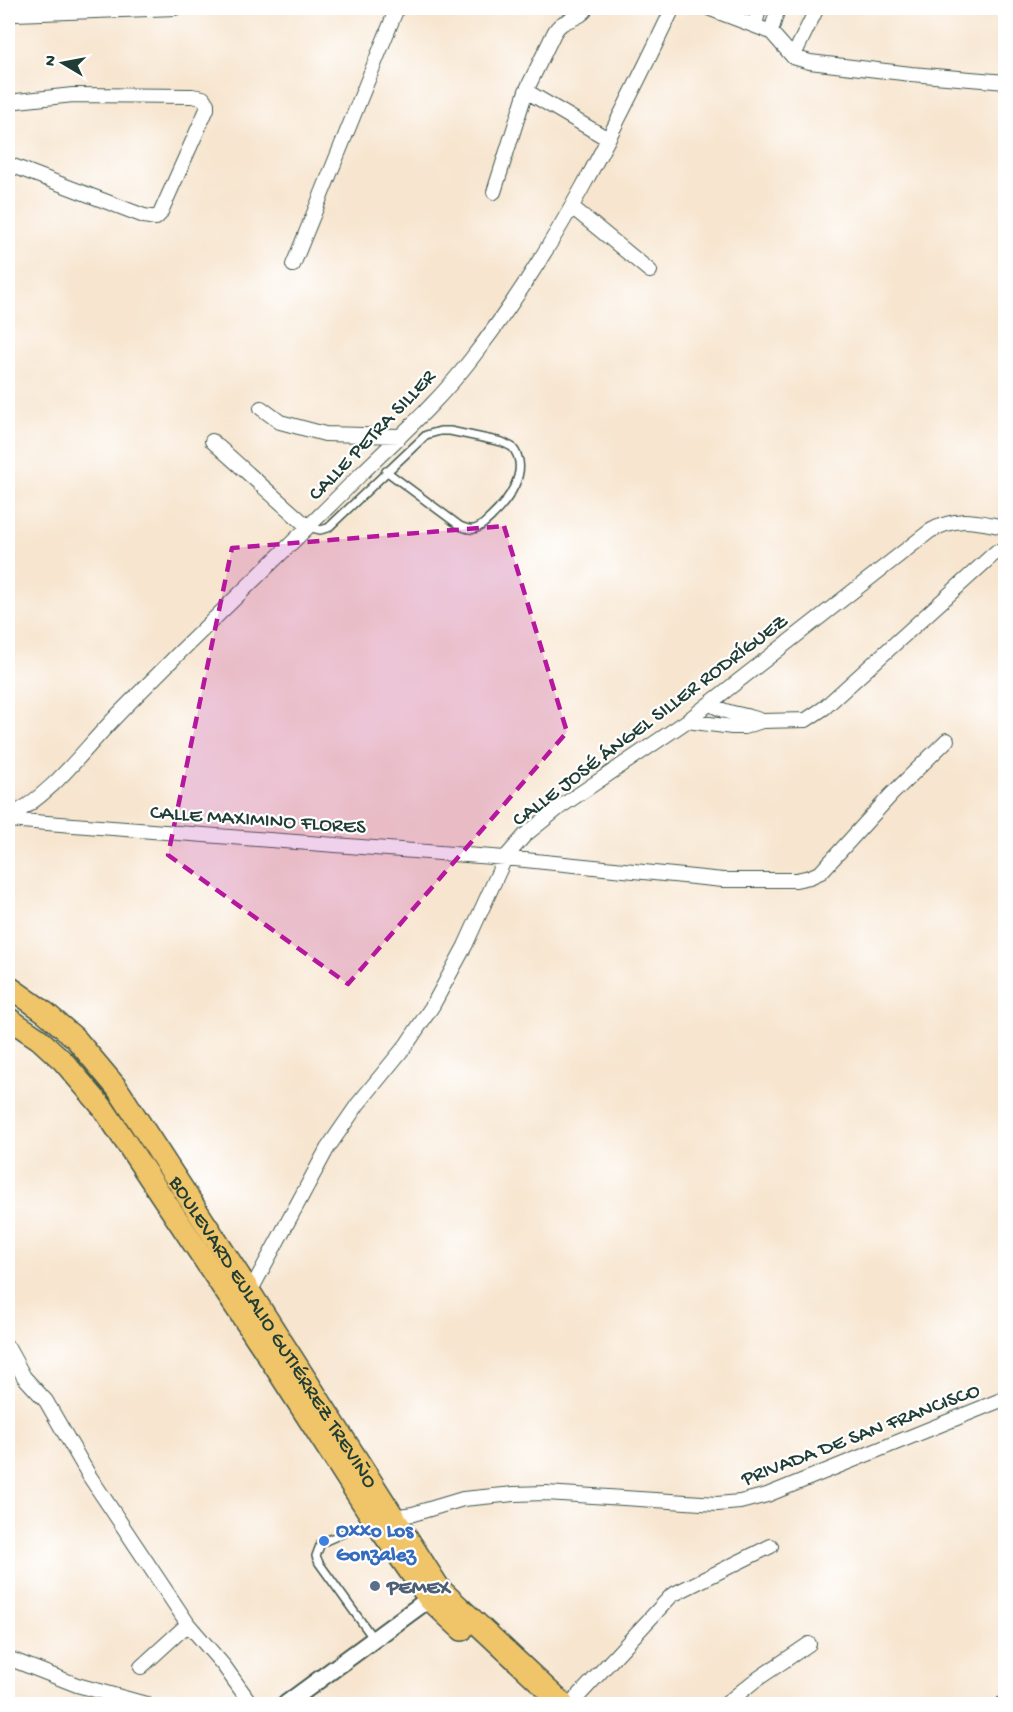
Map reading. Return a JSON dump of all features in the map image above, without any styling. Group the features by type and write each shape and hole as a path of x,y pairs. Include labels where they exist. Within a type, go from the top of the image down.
{"main road":[{"name":"BOULEVARD EULALIO GUTIÉRREZ TREVIÑO","path":"8,986 46,1013 76,1039 117,1088 250,1292 269,1340"},
{"name":"BOULEVARD EULALIO GUTIÉRREZ TREVIÑO","path":"8,1018 39,1039 63,1061 104,1108 149,1177 269,1340 383,1518 435,1594 544,1704"},
{"path":"149,1177 166,1164"},
{"name":"BOULEVARD EULALIO GUTIÉRREZ TREVIÑO","path":"435,1594 563,1704"}],"street":[{"path":"13,12 175,8"},
{"path":"293,265 397,8"},
{"path":"494,192 526,91 556,28 565,21 581,15 587,8"},
{"name":"CALLE PETRA SILLER","path":"8,818 40,796 60,778 110,722 400,436 471,360 513,302 572,207 673,8"},
{"path":"708,8 771,32 793,57 810,62 1005,82"},
{"path":"755,26 759,8"},
{"path":"771,32 778,8"},
{"path":"793,57 817,8"},
{"path":"526,91 608,140"},
{"path":"8,102 73,95 199,97 203,98 207,104 207,109 160,214 156,218 144,216 8,164"},
{"path":"572,207 650,271"},
{"path":"261,408 280,422 316,432 400,436"},
{"path":"212,441 308,527"},
{"name":"CALLE JOSÉ ÁNGEL SILLER RODRÍGUEZ","path":"250,1292 327,1149 358,1104 407,1044 433,1005 465,946 505,858 542,820 687,721 930,531 943,524 967,520 1005,527"},
{"path":"687,721 732,728 762,721 806,720 824,708 996,552"},
{"path":"710,703 720,711 750,716 762,721"},
{"name":"CALLE MAXIMINO FLORES","path":"8,818 505,858 723,880 779,880 810,877 820,872 891,795 947,741"},
{"path":"8,1348 24,1377 46,1401 90,1477 188,1624 224,1666 251,1704"},
{"name":"PRIVADA DE SAN FRANCISCO","path":"383,1518 412,1514 463,1498 514,1494 546,1493 697,1504 740,1502 767,1495 971,1414 1005,1398"},
{"path":"571,1704 672,1595 771,1546"},
{"path":"290,1703 435,1594"},
{"path":"141,1667 188,1624"},
{"path":"726,1704 753,1682 809,1644"},
{"path":"8,1658 77,1685 146,1704"}],"lane":[{"path":"308,527 320,530 328,528 386,471 426,435 440,431 463,432 502,442 515,450 519,461 517,479 506,501 475,529 460,526 386,471"},
{"path":"374,1639 316,1556 321,1543 383,1518"}],"highlighted area":[{"path":"504,526 567,732 348,984 168,855 232,548"}],"place":[{"name":"Oxxo Los Gonzalez","path":"324,1541"},
{"name":"PEMEX","path":"375,1586"}]}
